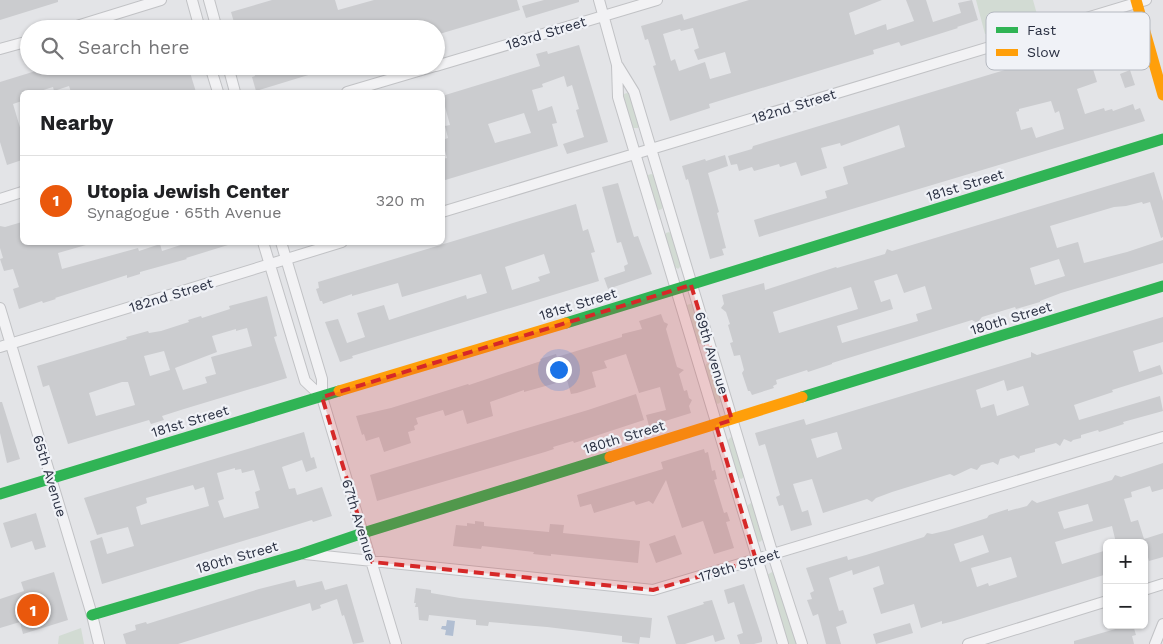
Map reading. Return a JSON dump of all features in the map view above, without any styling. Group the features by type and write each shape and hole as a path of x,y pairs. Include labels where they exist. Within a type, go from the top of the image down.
{"street":[{"path":"96,20 161,0"},
{"path":"192,0 198,20"},
{"path":"209,0 215,20"},
{"name":"69th Avenue","path":"599,0 617,65 618,97 677,289 756,560 783,644"},
{"name":"183rd Street","path":"445,63 657,0"},
{"name":"182nd Street","path":"1104,12 1140,1"},
{"path":"1150,42 1163,95"},
{"path":"0,50 20,44"},
{"name":"182nd Street","path":"445,211 986,48"},
{"name":"69th Avenue","path":"617,65 634,92 711,352 802,644"},
{"path":"213,75 217,90"},
{"path":"230,75 234,90"},
{"name":"183rd Street","path":"354,90 405,75"},
{"name":"181st Street","path":"0,494 691,285 1163,139"},
{"path":"0,199 20,193"},
{"path":"656,222 671,218"},
{"name":"67th Avenue","path":"264,245 305,381 322,397"},
{"name":"67th Avenue","path":"282,245 322,379 322,397 396,644"},
{"name":"182nd Street","path":"0,347 332,245"},
{"name":"180th Street","path":"92,615 301,554 362,533 1163,286"},
{"name":"65th Avenue","path":"0,308 99,644"},
{"path":"696,357 711,352"},
{"name":"179th Street","path":"301,554 653,590 1163,437"},
{"path":"736,491 752,486"},
{"path":"1148,589 1163,584"},
{"path":"968,644 1103,602"},
{"path":"1155,644 1163,624"}],"highlighted area":[{"path":"691,285 732,420 716,425 756,560 653,590 372,562 322,397"}],"shaded area":[{"path":"976,0 1033,0 1036,12 986,12 985,34"},
{"path":"624,94 629,94 639,125 638,128 632,128 623,98"},
{"path":"648,175 654,175 663,206 659,210 656,209 647,179"},
{"path":"666,233 672,234 682,265 678,269 675,267 665,238"},
{"path":"687,305 694,305 704,340 700,344 697,342 686,309"},
{"path":"709,363 712,365 722,401 718,404 715,402 705,367"},
{"path":"731,437 734,439 744,475 741,479 738,477 727,441"},
{"path":"751,503 754,505 764,538 760,542 757,541 747,508"},
{"path":"772,572 776,574 797,644 788,644 767,575"},
{"path":"81,628 84,644 58,644 59,636"}],"water":[{"path":"447,620 455,621 453,636 445,635 446,630 441,629 442,626 446,626"}],"building":[{"path":"0,0 58,0 58,2 0,20"},
{"path":"272,0 335,0 338,10 374,0 517,0 520,10 445,32 445,20 233,20 231,12"},
{"path":"544,0 579,0 579,2 526,18 522,6"},
{"path":"749,0 882,0 849,13 855,35 886,24 887,30 914,21 906,0 926,0 933,22 961,13 958,3 972,0 978,20 901,46 899,42 873,50 874,54 709,104 710,108 670,121 653,66 656,65 648,39 645,40 641,26 682,14 684,20","holes":["693,28 699,48 694,50 698,60 725,52 731,73 710,79 705,62 679,71 675,59 671,61 663,34 680,29 681,31"]},
{"path":"579,45 608,142 567,154 563,144 584,137 576,110 579,109 572,85 567,87 564,76 542,84 543,87 532,90 538,111 552,106 557,123 552,124 558,146 445,180 445,158 447,158 445,139 448,138 445,126 450,125 445,107 445,95 540,66 536,54 547,51 548,54","holes":["524,113 531,133 495,143 488,124"]},
{"path":"1005,70 1093,70 1097,82 1077,89 1085,114 1104,108 1105,111 1112,109 1113,111 1133,104 1135,110 1140,108 1145,121 759,237 754,220 827,198 825,191 848,184 843,167 905,147 899,125 841,146 840,143 821,148 827,168 801,176 796,162 780,167 779,164 754,171 752,167 739,171 737,164 731,165 728,156 752,149 753,146","holes":["1051,101 1055,113 1059,111 1064,129 1036,138 1032,127 1021,130 1016,112 1019,109"]},
{"path":"1130,70 1135,85 1125,88 1120,74"},
{"path":"23,75 191,75 195,90 70,90 69,86 57,90 54,90 53,87 43,90 20,90 20,102 13,104 20,127 20,161 7,165 0,142 0,82"},
{"path":"308,75 259,90 256,90 252,77"},
{"path":"725,155 728,166 708,173 719,212 717,213 726,248 722,249 724,255 710,259 688,179 686,180 682,166"},
{"path":"1154,172 1163,201 1163,237 1161,238 1150,202 1114,207 1050,226 1057,248 1078,242 1084,263 1163,240 1163,263 1061,293 1040,302 982,317 977,323 972,320 808,372 807,370 776,380 777,384 773,386 774,388 752,395 748,391 742,373 744,370 740,355 734,356 730,343 733,342 728,325 730,324 726,312 721,308 724,304 722,295 764,283 765,290 836,267 885,254 887,249 892,251","holes":["1059,259 1065,276 1035,285 1030,268","897,274 904,293 925,286 932,309 916,314 918,321 842,343 837,326 893,309 890,299 881,302 874,281","851,287 858,309 779,333 773,312"]},
{"path":"618,183 634,237 638,236 652,274 608,289 604,278 625,271 624,266 628,264 621,242 617,243 602,187"},
{"path":"576,204 583,231 588,229 595,252 591,253 599,281 352,356 353,358 340,362 325,322 338,319 347,343 365,337 357,313 384,305 389,320 466,295 467,299 487,293 481,274 402,297 398,283 352,296 352,294 323,304 316,289 319,288 318,282","holes":["544,254 550,273 538,277 540,281 512,290 505,267"]},
{"path":"20,223 20,245 86,245 58,253 62,269 138,248 139,251 157,245 160,245 162,251 181,245 228,245 140,272 140,274 127,278 127,275 56,299 43,303 42,301 19,309 13,289 19,287 13,269 4,271 0,259 3,258 0,248 0,226 5,227"},
{"path":"267,296 277,336 274,337 287,378 162,416 164,420 151,424 149,420 68,444 49,385 43,387 37,366 127,339 126,337 148,331 149,333 161,331 189,322 188,320 201,316 202,318 230,309 229,306","holes":["247,328 252,346 211,357 216,374 205,377 207,383 183,390 175,368 217,352 212,336","164,351 170,370 150,376 144,356","122,382 128,382 135,405 96,416 89,393"]},
{"path":"661,314 664,322 668,324 666,329 677,367 684,370 679,374 684,391 687,390 689,398 692,400 689,406 691,413 649,426 646,415 666,410 660,387 639,393 626,354 604,361 607,368 592,372 596,387 577,393 571,394 567,380 524,392 524,390 490,402 493,416 467,424 463,410 445,416 443,410 416,418 418,424 414,426 415,430 408,432 411,443 384,452 379,437 366,441 364,434 362,435 356,416 391,408 469,385 541,361 540,359 556,354 557,357 622,337 622,334 642,329 639,321"},
{"path":"1163,317 1163,342 1133,351 1139,372 1160,365 1163,374 1112,390 1113,392 1074,405 1079,420 1160,396 1163,411 1123,422 1124,424 1099,432 1098,430 1081,435 1081,438 1071,442 1064,439 1060,446 1056,443 1035,449 1035,452 1020,456 1019,459 1014,455 1000,459 998,465 993,462 981,465 977,470 971,468 954,476 950,474 892,492 876,498 872,502 867,499 823,513 812,479 793,484 802,512 808,510 812,525 791,531 783,505 779,506 776,497 780,495 765,444 759,446 755,433 804,419 806,425 1031,357 1031,352 1037,355","holes":["1004,380 1007,391 1023,386 1029,405 997,416 994,404 981,408 976,390","837,432 842,449 817,458 811,439"]},
{"path":"636,394 644,420 574,443 573,441 553,447 554,449 545,452 377,501 370,475"},
{"path":"0,402 2,402 20,459 7,463 0,433"},
{"path":"304,432 311,458 314,457 317,468 306,472 302,460 282,467 289,489 295,488 297,495 322,487 332,516 313,522 312,520 102,584 90,541 102,537 107,554 134,546 128,527 97,535 84,498","holes":["235,468 235,470 241,469 242,473 254,470 260,490 255,492 259,508 224,518 218,501 224,499 217,473","193,485 195,490 204,487 209,506 141,525 136,507 147,503 146,498"]},
{"path":"704,449 705,453 708,452 712,471 715,470 717,479 714,480 724,513 727,512 730,521 726,522 734,548 714,554 703,521 682,528 666,480 653,504 649,501 636,505 634,501 594,513 591,504 580,507 577,495 663,469 661,462"},
{"path":"1163,463 1163,489 1152,492 1150,486 1131,492 1132,497 1124,499 1131,522 1138,520 1144,539 1115,539 1112,526 1055,542 1062,564 1103,551 1103,575 954,621 942,624 942,621 921,628 914,604 881,614 873,588 884,584 879,566 853,575 852,570 829,578 839,611 843,610 847,623 836,627 841,644 826,644 818,614 813,616 807,600 812,599 810,593 814,591 806,568 847,556 848,560 866,555 924,537 927,533 932,534 949,530 1008,509 1008,511 1027,506 1032,500 1037,503 1112,480 1115,475 1121,477","holes":["1088,504 1093,521 1064,529 1058,512","983,535 989,552 960,562 954,544","1011,557 1017,577 989,586 988,583 977,587 971,568"]},
{"path":"36,513 46,547 35,550 32,541 11,548 3,523"},
{"path":"475,521 484,522 484,526 549,532 550,524 564,525 563,533 640,541 638,563 551,554 551,556 533,554 534,552 482,546 481,549 453,546 456,525 467,526 467,523 475,524"},
{"path":"1163,533 1163,557 1149,561 1148,539 1144,539"},
{"path":"675,535 682,554 656,563 649,544"},
{"path":"54,572 68,620 23,634 20,622 0,628 0,599 24,591 21,582"},
{"path":"295,580 297,587 322,581 325,590 347,584 364,642 353,644 337,599 320,605 321,608 312,611 310,603 178,644 126,644 123,634 136,630 135,625 146,622 147,624 259,589"},
{"path":"744,584 762,638 762,642 754,644 740,644 737,635 743,633 734,602 728,604 724,590"},
{"path":"416,588 431,590 431,593 460,598 652,618 650,638 640,637 639,644 622,642 622,636 547,627 489,622 488,626 476,625 476,620 429,615 428,621 419,620 418,607 415,607 416,603 414,603"},
{"path":"712,600 725,639 715,642 713,635 685,644 676,644 667,616"},
{"path":"910,623 913,633 876,644 873,634"},
{"path":"1116,629 1134,629 1136,635 1132,636 1134,644 1074,644 1074,641"}],"traffic: fast":[{"path":"566,323 1163,139"},
{"path":"802,397 1163,286"},
{"path":"0,494 339,391"},
{"path":"92,615 301,554 610,457"}],"traffic: slow":[{"path":"1136,0 1139,12"},
{"path":"1150,49 1163,95"},
{"path":"339,391 566,323"},
{"path":"610,457 802,397"}],"place":[{"name":"Utopia Jewish Center","path":"33,610"}]}
